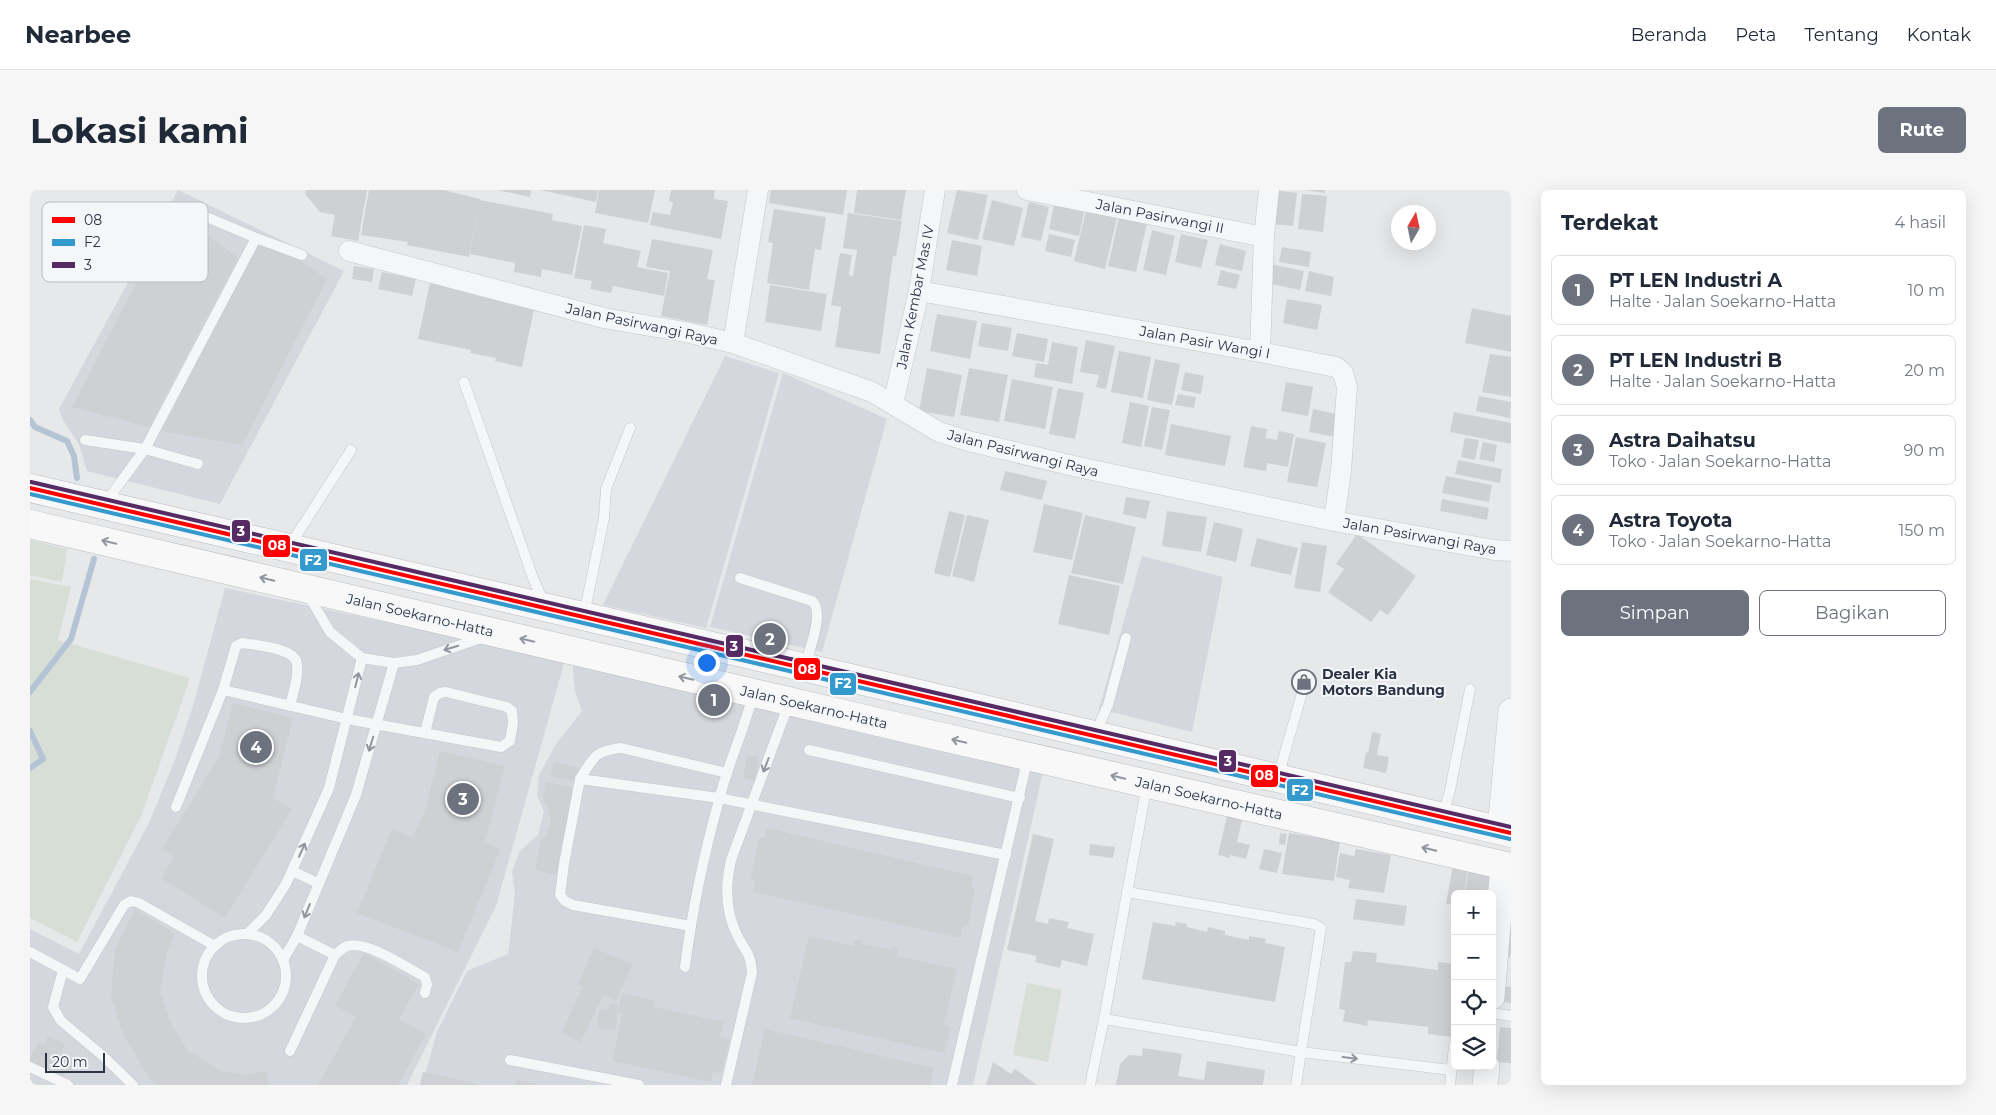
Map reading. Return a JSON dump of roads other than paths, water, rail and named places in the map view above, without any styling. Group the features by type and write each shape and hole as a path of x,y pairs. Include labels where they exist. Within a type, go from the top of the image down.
{"highway":[{"path":"30,488 1506,832"},
{"name":"Jalan Soekarno-Hatta","path":"30,524 790,702 1507,866"},
{"path":"921,732 928,696"}],"street":[{"path":"733,344 758,190"},
{"name":"Jalan Kembar Mas IV","path":"893,404 919,291 935,190"},
{"name":"Jalan Pasirwangi II","path":"1027,190 1264,237"},
{"path":"1260,352 1264,237 1269,190"},
{"name":"Jalan Pasirwangi Raya","path":"349,251 604,318 685,332 733,344 872,392 939,432 968,441 1078,468 1334,521 1494,550 1511,551"},
{"name":"Jalan Pasir Wangi I","path":"919,291 1336,367 1343,373 1347,387 1342,470 1334,521"},
{"path":"1506,832 1511,711"},
{"path":"1494,980 1507,866"},
{"path":"1485,1085 1486,1070"}],"lane":[{"path":"208,218 302,255"},
{"path":"104,505 144,450 256,238"},
{"path":"464,382 545,607"},
{"path":"584,616 604,518 606,488 630,428"},
{"path":"85,440 144,450 198,464"},
{"path":"289,548 351,450"},
{"path":"740,578 812,601 816,604 818,610 814,632 804,667"},
{"path":"304,588 330,632 362,658 394,663 417,660 497,633"},
{"path":"1094,735 1108,705 1126,638"},
{"path":"176,806 223,690 236,646 242,643 290,652 296,658 298,665 290,706"},
{"path":"247,934 266,915 286,884 329,788 362,658"},
{"path":"283,960 297,936 356,795 394,663"},
{"path":"1443,817 1470,689"},
{"path":"223,690 348,719 377,724 424,733 501,747 510,741 513,723 512,710 455,694 440,693 434,697 424,733"},
{"path":"685,967 691,926 719,798 754,693"},
{"path":"1278,778 1302,693"},
{"path":"726,1085 752,973 751,962 746,949 737,937 729,909 726,897 727,879 731,860 790,702"},
{"path":"691,926 573,905 565,901 560,895 580,779 596,755 605,750 621,748 727,773"},
{"path":"809,750 1020,798"},
{"path":"952,1085 1028,757"},
{"path":"580,779 719,798 1006,855"},
{"path":"1090,1085 1147,784"},
{"path":"292,871 318,883"},
{"path":"1127,892 1314,924 1321,928 1296,1085"},
{"path":"30,952 80,978 124,904 131,901 139,903 215,946"},
{"path":"247,934 262,938 275,947 283,960 286,973 285,986 280,998 271,1008 259,1015 246,1018 233,1016 216,1007 211,1002 204,991 201,978 203,964 215,946 220,941 233,935 247,934"},
{"path":"297,936 335,955"},
{"path":"290,1052 335,955 344,946 351,945 373,950 424,977 427,984 424,994"},
{"path":"63,970 53,1007 61,1021 103,1056 133,1085"},
{"path":"1496,1014 1511,1016"},
{"path":"1104,1019 1301,1052 1451,1070 1450,1085"},
{"path":"510,1060 639,1085"},
{"path":"30,1067 68,1085"}],"waterway":[{"path":"30,420 35,427 67,441 74,456 77,478"},
{"path":"30,692 71,639 94,559"},
{"path":"30,731 43,759 30,768"}],"place":[{"name":"PT LEN Industri B","path":"770,639"},
{"name":"Dealer Kia Motors Bandung","path":"1304,682"},
{"name":"PT LEN Industri A","path":"714,700"},
{"name":"Astra Toyota","path":"256,747"},
{"name":"Astra Daihatsu","path":"463,799"}]}
